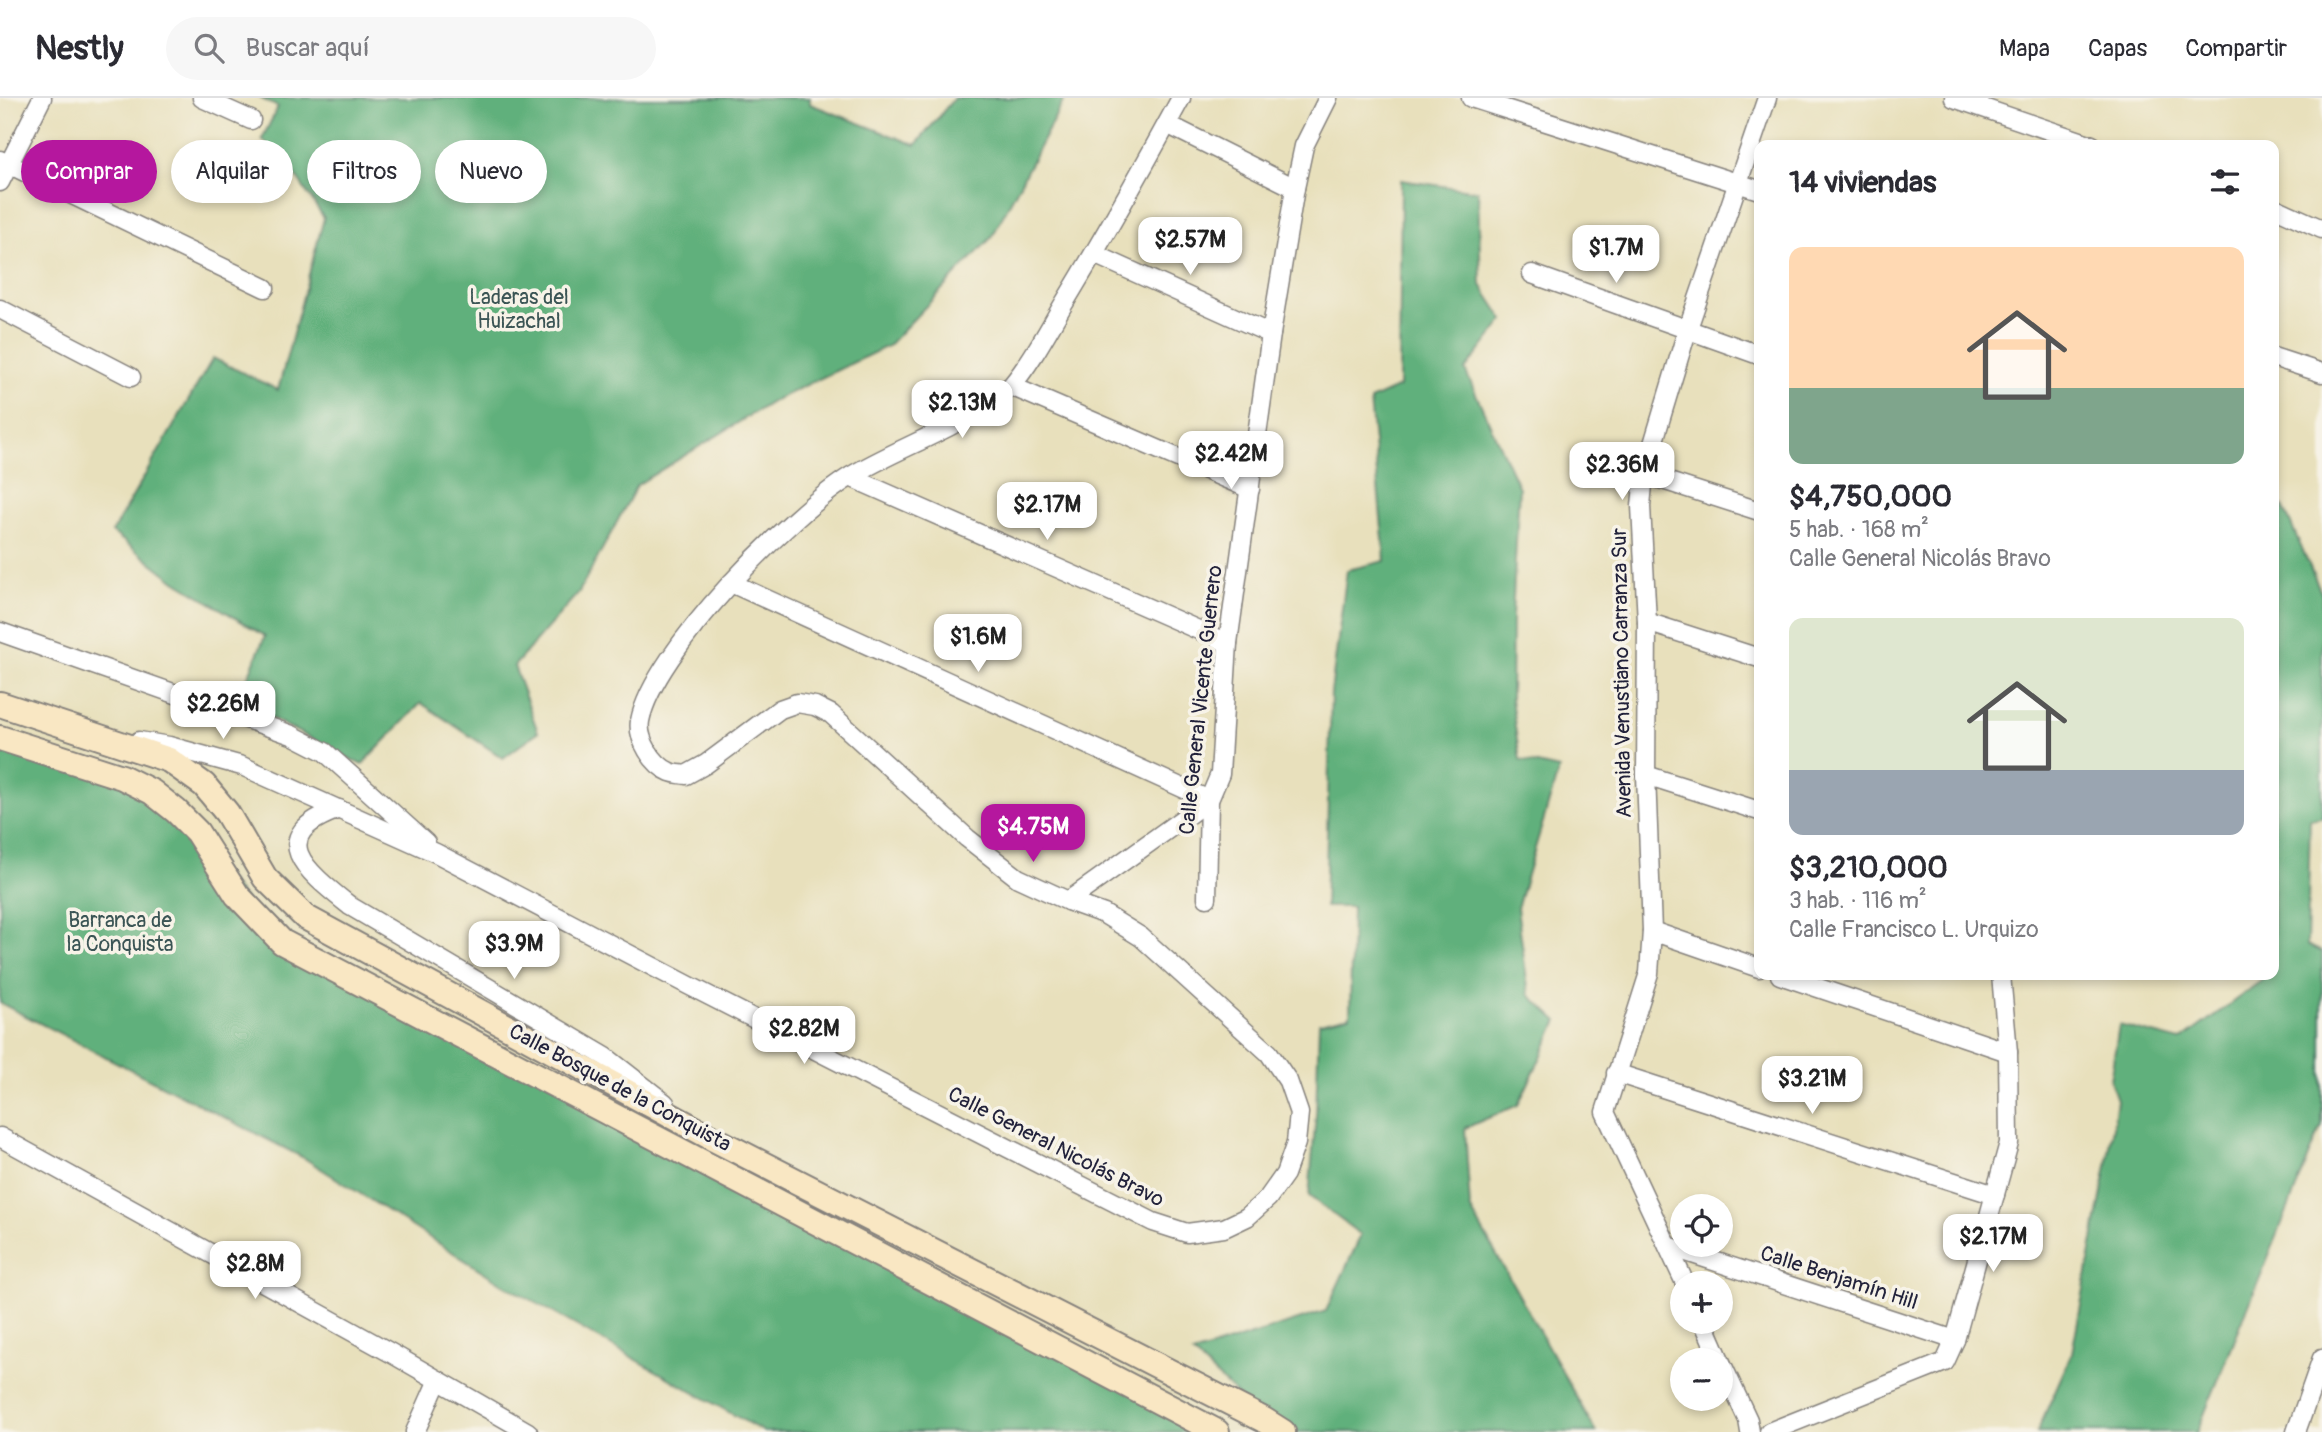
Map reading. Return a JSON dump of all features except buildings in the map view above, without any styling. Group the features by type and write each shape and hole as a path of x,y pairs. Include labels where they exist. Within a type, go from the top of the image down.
{"main road":[{"name":"Calle Bosque de la Conquista","path":"0,704 169,760 204,785 227,813 265,878 305,917 712,1138 1283,1432"},
{"name":"Calle Bosque de la Conquista","path":"0,738 122,776 152,792 197,832 237,895 282,942 1217,1432"}],"street":[{"path":"0,182 4,162 42,98"},
{"path":"202,98 251,120"},
{"path":"1068,901 1209,800 731,583 805,510 850,477 976,412 1011,386 1094,254 1181,98"},
{"name":"Calle General Vicente Guerrero","path":"1206,898 1209,800 1220,774 1228,643 1271,334 1304,146 1328,98"},
{"path":"1471,98 1754,188"},
{"name":"Avenida Venustiano Carranza Sur","path":"1679,1271 1605,1112 1649,974 1652,931 1646,775 1647,622 1641,506 1644,474 1686,331 1767,98"},
{"path":"1954,98 2077,140"},
{"path":"1167,124 1295,188"},
{"path":"4,162 265,288"},
{"path":"2279,210 2322,229"},
{"path":"1094,254 1271,334"},
{"path":"1532,274 1754,353"},
{"path":"0,309 131,377"},
{"path":"2279,359 2322,373"},
{"path":"1011,386 1250,489"},
{"path":"1644,474 1754,509"},
{"path":"850,477 1228,643"},
{"name":"Calle General Nicolás Bravo","path":"89,733 169,746 242,766 436,853 1153,1222 1187,1233 1224,1228 1247,1217 1268,1198 1285,1174 1296,1143 1299,1113 1288,1081 1269,1053 1141,937 1104,914 1018,878 967,838 831,714 815,706 797,703 780,709 706,764 686,775 669,772 655,760 643,744 639,727 643,703 664,669 731,583"},
{"path":"1647,622 1754,656"},
{"name":"Calle General Nicolás Bravo","path":"0,632 292,735 325,752 436,853"},
{"path":"1646,775 1754,809"},
{"path":"339,809 318,816 305,825 298,836 297,851 304,865 319,881 350,906 606,1057 712,1138"},
{"path":"1652,931 1754,966"},
{"path":"1795,980 2008,1052"},
{"path":"1769,1432 1945,1362 1955,1339 2010,1143 2008,1052 2001,980"},
{"path":"1616,1073 1995,1195"},
{"path":"0,1137 528,1432"},
{"name":"Calle Benjamín Hill","path":"1668,1246 1955,1339"},
{"path":"2296,1432 2322,1358"},
{"path":"415,1432 438,1380"},
{"path":"1733,1388 1748,1420 1750,1432"}],"green space":[{"name":"Laderas del Huizachal","path":"260,98 810,98 810,104 916,145 954,98 1065,98 992,237 888,346 775,400 637,485 579,592 514,666 538,732 503,758 421,703 362,765 238,701 265,636 175,581 112,532 213,358 278,390 324,218 314,203 421,203 421,140 307,140 307,193 293,172 293,140 262,139 278,107"},
{"path":"1401,180 1478,191 1481,285 1504,320 1465,370 1519,488 1512,617 1511,699 1520,760 1559,769 1517,908 1529,995 1558,1021 1518,1105 1465,1128 1470,1208 1596,1432 1283,1432 1264,1420 1193,1354 1326,1311 1361,1235 1309,1196 1316,1114 1319,1023 1350,1016 1352,907 1325,907 1331,692 1347,570 1385,561 1370,400 1399,387"},
{"path":"2279,505 2283,506 2322,594 2322,817 2310,819 2307,945 2322,952 2322,1125 2197,1432 2037,1432 2072,1353 2117,1100 2110,1080 2119,1025 2180,1041 2262,980 2279,980"},
{"name":"Barranca de la Conquista","path":"0,739 152,792 282,942 1217,1432 764,1432 501,1283 304,1158 0,1003"}]}
